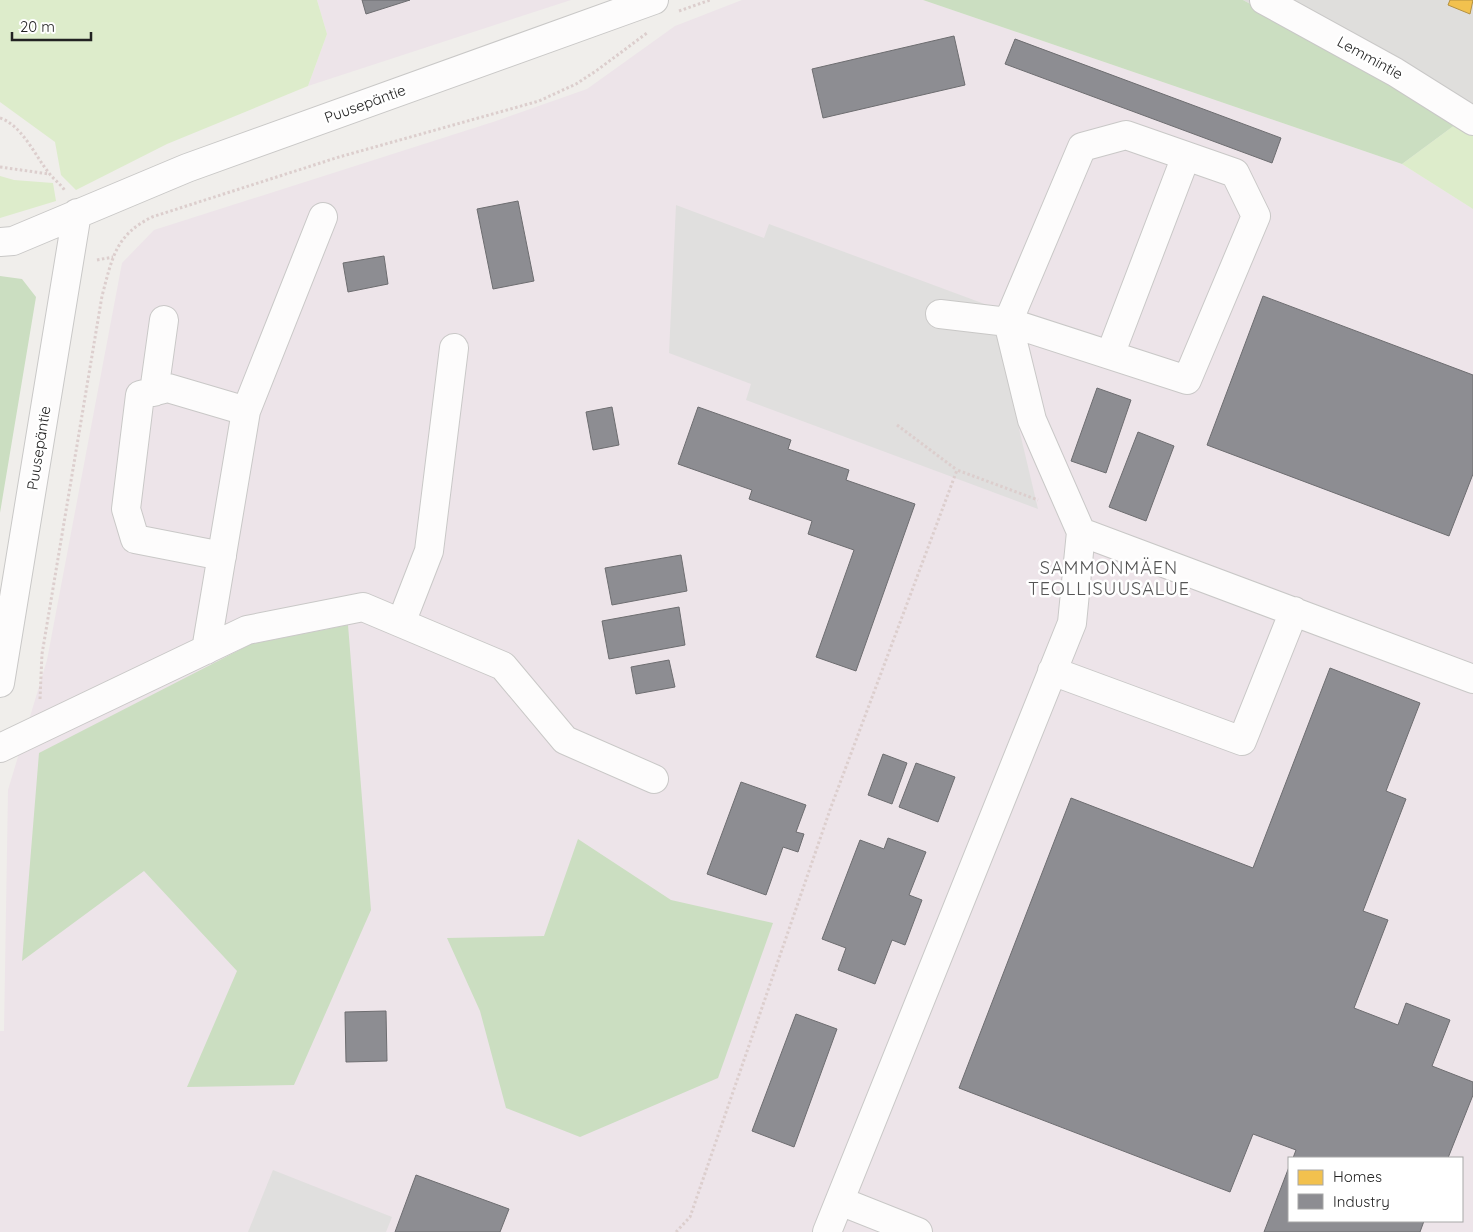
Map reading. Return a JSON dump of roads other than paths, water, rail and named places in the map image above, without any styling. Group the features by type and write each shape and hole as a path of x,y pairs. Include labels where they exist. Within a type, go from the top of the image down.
{"street":[{"name":"Puusepäntie","path":"0,242 13,241 186,168 654,0"},
{"name":"Lemmintie","path":"1264,0 1395,72 1473,121"},
{"path":"827,1232 1072,622 1077,522 1032,420 1008,322 1082,147 1126,135 1235,173 1256,216 1186,380 1008,322 940,314"},
{"path":"1110,355 1186,156"},
{"name":"Puusepäntie","path":"0,684 77,213"},
{"path":"206,650 246,412 323,217"},
{"path":"154,392 164,320"},
{"path":"401,623 429,551 454,348"},
{"path":"222,556 135,540 126,509 140,396 168,388 246,412"},
{"path":"1077,522 1294,611 1473,678"},
{"path":"0,748 247,630 362,607 503,666 565,740 654,779"},
{"path":"1052,671 1242,741 1294,611"},
{"path":"840,1201 918,1232"}],"district":[{"name":"SAMMONMÄEN TEOLLISUUSALUE","path":"1109,578"}]}
